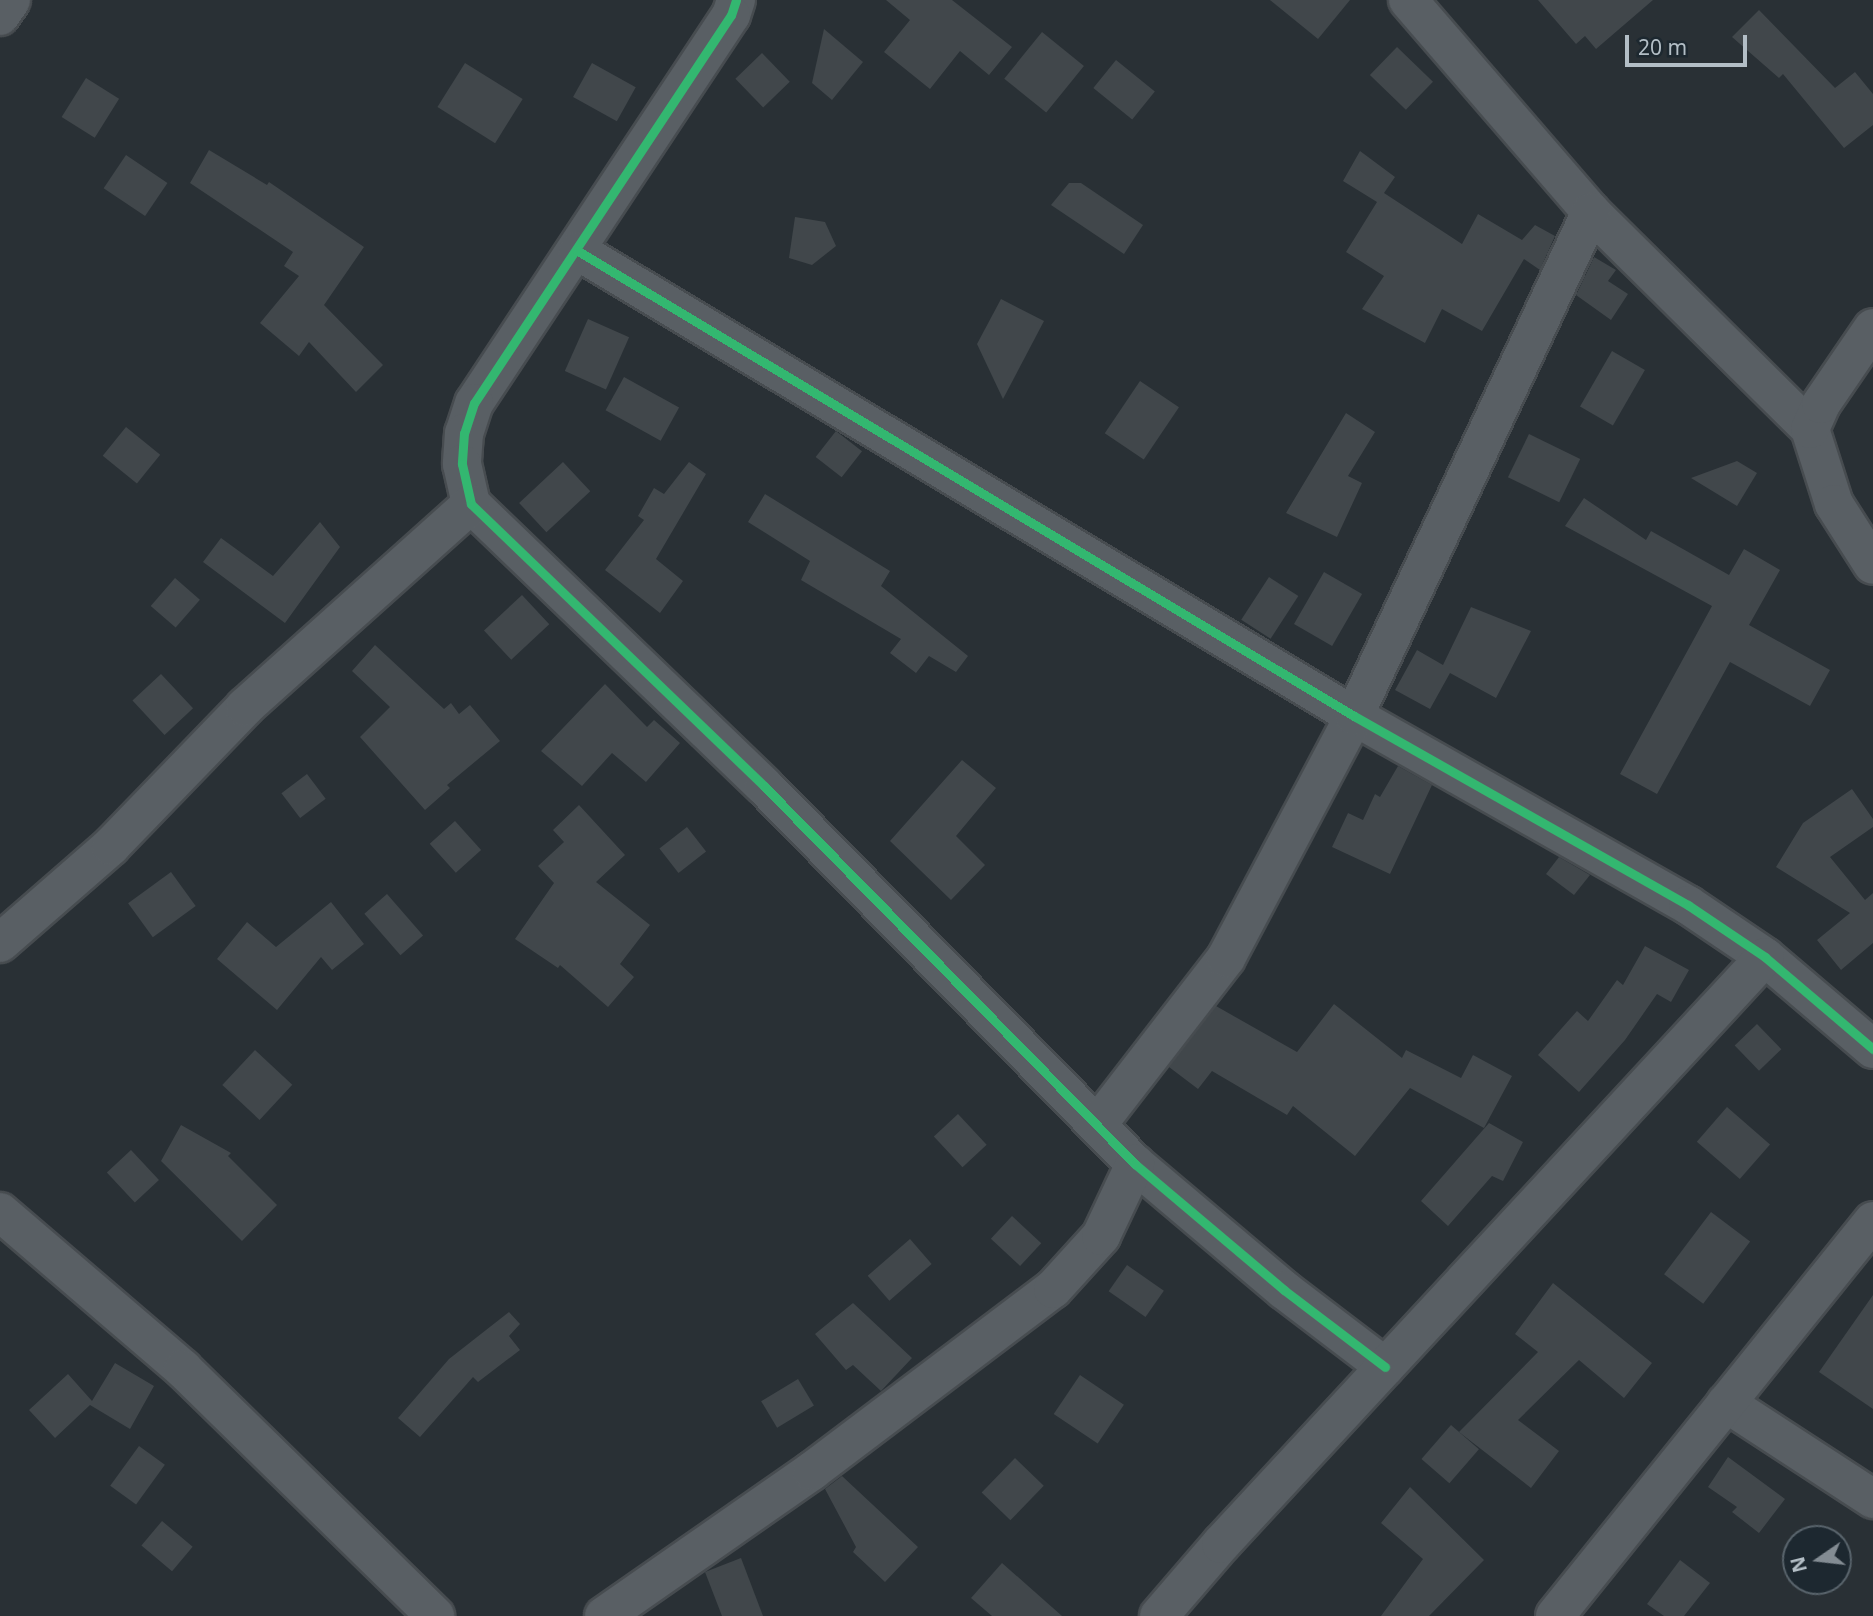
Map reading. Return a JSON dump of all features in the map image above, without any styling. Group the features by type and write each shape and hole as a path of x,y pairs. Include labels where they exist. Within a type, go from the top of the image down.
{"street":[{"path":"0,16 10,0"},
{"path":"736,0 731,15 578,251 474,403 464,433 462,464 471,504 764,786 1135,1164 1284,1290 1385,1367"},
{"path":"1408,0 1591,212 1810,429 1834,504 1873,565"},
{"path":"1097,1125 1226,958 1354,716 1591,212"},
{"path":"578,251 1354,716 1688,905 1765,957 1873,1049"},
{"path":"1810,429 1821,404 1873,328"},
{"path":"0,943 111,846 245,707 471,504"},
{"path":"1159,1616 1385,1367 1765,957"},
{"path":"604,1616 812,1471 1053,1289 1101,1236 1135,1164"},
{"path":"0,1212 183,1369 379,1566 435,1616"},
{"path":"1555,1616 1873,1221"},
{"path":"1726,1403 1873,1499"}],"building":[{"path":"886,0 952,0 1012,47 989,75 960,51 930,89 884,52 910,20"},
{"path":"1270,0 1350,0 1318,39"},
{"path":"1538,0 1653,0 1596,49 1585,36 1576,44"},
{"path":"1759,10 1835,88 1855,72 1873,94 1873,125 1844,148 1783,74 1779,78 1732,37"},
{"path":"824,29 863,62 832,100 812,83"},
{"path":"1042,32 1084,66 1046,113 1004,79"},
{"path":"1397,47 1433,82 1406,110 1370,75"},
{"path":"762,53 790,82 763,107 735,79"},
{"path":"1116,60 1155,91 1132,119 1093,88"},
{"path":"465,63 523,99 495,143 437,107"},
{"path":"592,63 636,87 617,121 573,97"},
{"path":"86,78 119,99 95,138 62,117"},
{"path":"209,150 267,185 269,182 364,247 324,305 383,365 356,392 309,342 299,356 260,323 299,276 284,266 293,252 190,183"},
{"path":"1360,151 1395,177 1384,193 1462,244 1478,214 1522,240 1535,225 1555,236 1540,270 1524,259 1482,331 1442,309 1425,343 1362,309 1384,276 1346,252 1377,202 1343,181"},
{"path":"126,155 167,183 145,216 104,188"},
{"path":"1069,183 1081,183 1143,225 1124,254 1051,205"},
{"path":"795,217 825,222 836,246 812,265 789,258"},
{"path":"1594,257 1616,270 1608,281 1628,294 1611,320 1576,295"},
{"path":"1001,299 1044,321 1003,399 977,344"},
{"path":"588,319 629,337 606,389 565,371"},
{"path":"1612,351 1645,370 1613,425 1580,406"},
{"path":"624,377 679,408 661,441 606,410"},
{"path":"1140,381 1179,407 1144,460 1105,433"},
{"path":"1346,413 1375,432 1348,476 1362,483 1337,537 1286,513"},
{"path":"126,427 160,455 137,483 103,456"},
{"path":"836,431 862,451 842,477 816,457"},
{"path":"1529,434 1580,459 1559,502 1508,477"},
{"path":"1737,461 1757,473 1737,506 1691,478"},
{"path":"563,462 590,491 546,532 519,503"},
{"path":"689,462 706,474 656,559 683,581 660,613 605,570 644,520 638,516 654,488 664,494"},
{"path":"765,494 890,571 881,586 968,656 956,672 929,656 916,673 890,653 901,639 801,580 810,561 748,522"},
{"path":"1584,498 1646,540 1651,531 1729,575 1744,549 1780,570 1749,625 1830,670 1810,706 1730,662 1657,794 1620,774 1712,606 1565,526"},
{"path":"320,522 340,547 285,623 203,562 221,538 273,576"},
{"path":"1324,572 1362,594 1332,646 1294,624"},
{"path":"1269,577 1298,596 1271,639 1241,620"},
{"path":"175,578 200,600 176,628 151,606"},
{"path":"522,595 549,624 511,660 484,630"},
{"path":"1471,607 1531,631 1496,698 1450,673 1430,709 1395,690 1417,650 1443,665"},
{"path":"375,645 444,709 451,703 459,714 470,705 500,741 447,785 450,788 425,810 360,737 390,707 352,671"},
{"path":"161,674 193,708 165,735 132,701"},
{"path":"605,684 647,727 654,720 680,743 646,782 612,753 582,786 541,751"},
{"path":"962,760 996,788 956,836 985,865 951,900 890,841"},
{"path":"1398,766 1432,785 1390,874 1332,847 1348,813 1363,820 1375,794 1380,797"},
{"path":"307,774 326,799 300,818 281,793"},
{"path":"1852,789 1873,819 1873,827 1830,857 1865,900 1873,893 1873,943 1841,970 1817,940 1850,913 1776,867 1803,823"},
{"path":"579,805 625,855 596,882 650,925 620,964 634,977 608,1007 560,965 558,968 515,939 554,883 538,866 564,842 553,830"},
{"path":"455,821 481,850 456,873 430,844"},
{"path":"687,827 706,851 679,873 659,849"},
{"path":"1559,857 1590,875 1574,895 1546,874"},
{"path":"171,872 196,906 153,937 128,903"},
{"path":"387,894 423,936 400,955 364,914"},
{"path":"331,902 364,944 332,970 321,957 277,1010 217,959 247,922 276,947"},
{"path":"1645,946 1689,970 1671,1002 1657,994 1625,1040 1579,1092 1538,1055 1577,1011 1588,1021 1617,980 1623,985"},
{"path":"1334,1004 1402,1058 1406,1050 1461,1078 1473,1055 1512,1076 1484,1128 1410,1088 1355,1156 1293,1106 1287,1115 1212,1071 1198,1089 1169,1067 1216,1006 1297,1052"},
{"path":"1757,1024 1781,1049 1759,1071 1735,1046"},
{"path":"255,1050 292,1085 260,1120 222,1085"},
{"path":"1727,1107 1770,1144 1740,1179 1697,1142"},
{"path":"958,1114 987,1145 963,1167 934,1137"},
{"path":"1489,1123 1523,1142 1503,1181 1492,1176 1448,1226 1421,1201"},
{"path":"181,1125 231,1153 228,1156 277,1205 242,1241 161,1161"},
{"path":"131,1150 159,1180 135,1202 107,1173"},
{"path":"1711,1212 1750,1241 1703,1304 1664,1274"},
{"path":"1012,1216 1041,1243 1020,1266 991,1239"},
{"path":"910,1239 932,1264 889,1301 868,1276"},
{"path":"1127,1265 1164,1291 1146,1317 1109,1291"},
{"path":"1553,1283 1652,1363 1624,1398 1579,1360 1518,1420 1559,1451 1531,1488 1459,1432 1538,1352 1515,1334"},
{"path":"1873,1295 1873,1409 1819,1372"},
{"path":"853,1303 912,1358 881,1391 853,1365 846,1370 815,1334"},
{"path":"509,1312 520,1324 509,1336 520,1350 478,1382 473,1377 420,1437 398,1418 449,1359"},
{"path":"115,1363 154,1386 130,1429 90,1405 55,1438 29,1410 68,1374 92,1401"},
{"path":"1080,1375 1124,1405 1098,1444 1054,1414"},
{"path":"798,1379 814,1406 777,1428 761,1401"},
{"path":"1451,1425 1479,1449 1449,1483 1421,1459"},
{"path":"139,1446 165,1465 136,1504 110,1486"},
{"path":"1728,1457 1785,1499 1759,1533 1732,1512 1737,1507 1708,1487"},
{"path":"1015,1458 1044,1486 1010,1520 982,1493"},
{"path":"842,1476 918,1547 885,1582 853,1552 856,1547 825,1489"},
{"path":"1410,1487 1484,1560 1429,1616 1381,1616 1423,1559 1381,1523"},
{"path":"162,1521 193,1547 172,1571 141,1546"},
{"path":"741,1558 763,1616 722,1616 705,1572"},
{"path":"1680,1560 1710,1583 1684,1616 1664,1616 1647,1604"},
{"path":"1002,1563 1062,1616 992,1616 971,1598"}],"cycle path":[{"path":"736,0 731,15 474,403 464,433 462,464 471,504 764,786 1135,1164 1284,1290 1385,1367"},
{"path":"578,251 1354,716 1688,905 1765,957 1873,1049"}]}
